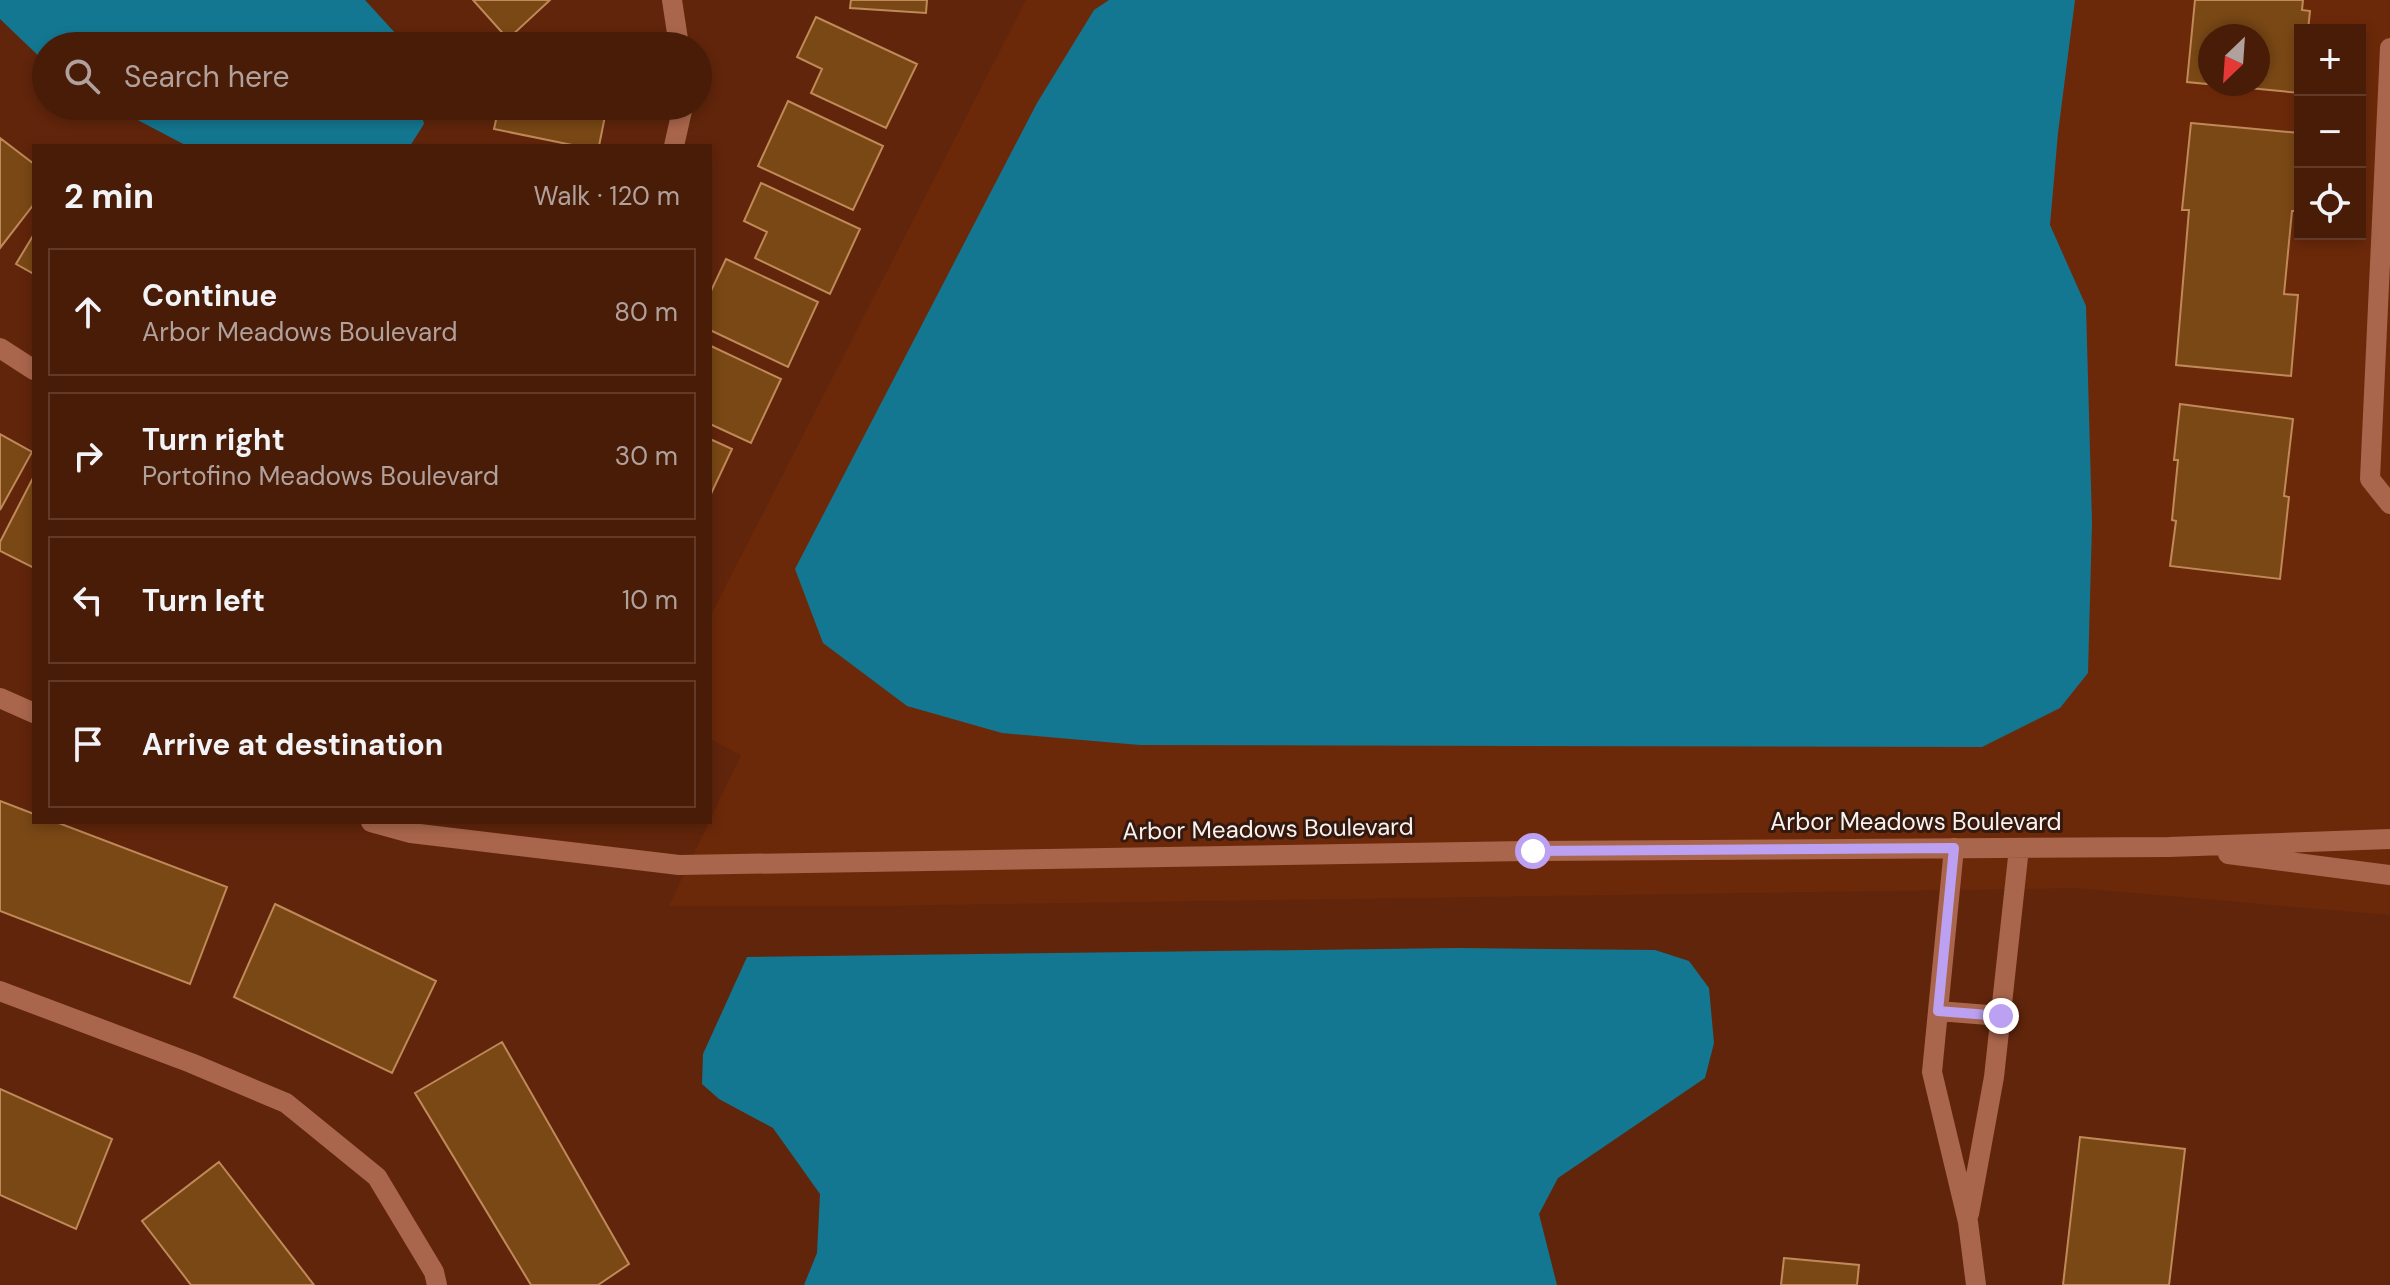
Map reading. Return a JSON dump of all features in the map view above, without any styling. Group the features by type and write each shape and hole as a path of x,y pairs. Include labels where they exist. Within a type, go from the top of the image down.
{"street":[{"path":"672,0 677,32"},
{"path":"2390,48 2370,479 2390,504"},
{"path":"674,144 680,120"},
{"path":"0,348 32,369"},
{"path":"0,698 32,712"},
{"name":"Arbor Meadows Boulevard","path":"378,824 411,833 679,865 1533,851 2169,847 2390,839"},
{"name":"Arbor Meadows Boulevard","path":"2169,847 2390,875"},
{"path":"1954,848 1932,1072 1968,1222 1976,1285"},
{"path":"1968,1222 1994,1077 2019,848"},
{"path":"0,991 191,1063 286,1103 377,1177 434,1272 437,1285"},
{"path":"1938,1011 2001,1016"}],"shaded area":[{"path":"1026,0 2390,0 2390,915 2077,888 869,906 669,906 708,824 712,824 712,816 741,755 712,740 712,613"}],"water":[{"path":"0,0 365,0 394,32 32,32 32,50 0,19"},
{"path":"1109,0 2075,0 2050,225 2086,306 2092,523 2088,673 2060,708 1982,747 1140,745 1002,733 907,706 823,643 795,569 1037,103 1094,10"},
{"path":"138,120 423,120 424,124 411,144 183,144"},
{"path":"1458,948 1655,950 1689,961 1709,988 1714,1043 1705,1078 1558,1178 1539,1214 1557,1285 804,1285 817,1253 820,1194 773,1128 719,1099 702,1084 703,1054 747,957"}],"building":[{"path":"473,0 550,0 516,32 502,32"},
{"path":"851,0 927,0 926,13 850,8"},
{"path":"2195,0 2303,0 2302,10 2310,11 2309,24 2294,24 2294,92 2270,90 2270,24 2198,24 2198,83 2187,82"},
{"path":"816,17 917,64 886,128 811,93 822,69 797,57"},
{"path":"788,101 883,146 853,210 758,166"},
{"path":"496,120 604,120 599,144 567,144 494,129"},
{"path":"2191,123 2294,132 2294,211 2284,294 2298,295 2291,376 2176,365 2189,210 2182,210"},
{"path":"0,138 32,162 32,207 0,248"},
{"path":"761,183 860,229 830,294 755,258 767,232 744,221"},
{"path":"32,237 32,273 16,264"},
{"path":"726,259 818,302 788,367 712,331 712,289"},
{"path":"712,346 781,379 751,443 712,425"},
{"path":"2180,404 2293,419 2284,496 2289,497 2280,579 2170,566 2176,521 2172,520 2178,460 2174,460"},
{"path":"0,434 32,452 0,510"},
{"path":"712,440 732,449 712,492"},
{"path":"32,480 32,567 0,551 0,542"},
{"path":"0,801 32,813 32,824 61,824 227,887 190,984 0,911"},
{"path":"275,904 436,981 392,1073 234,997"},
{"path":"502,1042 629,1264 598,1285 531,1285 415,1093"},
{"path":"0,1089 112,1139 76,1229 0,1195"},
{"path":"2080,1137 2185,1149 2169,1285 2063,1285"},
{"path":"219,1162 314,1285 191,1285 142,1221"},
{"path":"1784,1258 1859,1265 1857,1285 1781,1285"}],"route":[{"path":"1533,851 1954,848 1938,1011 2001,1016"}]}
